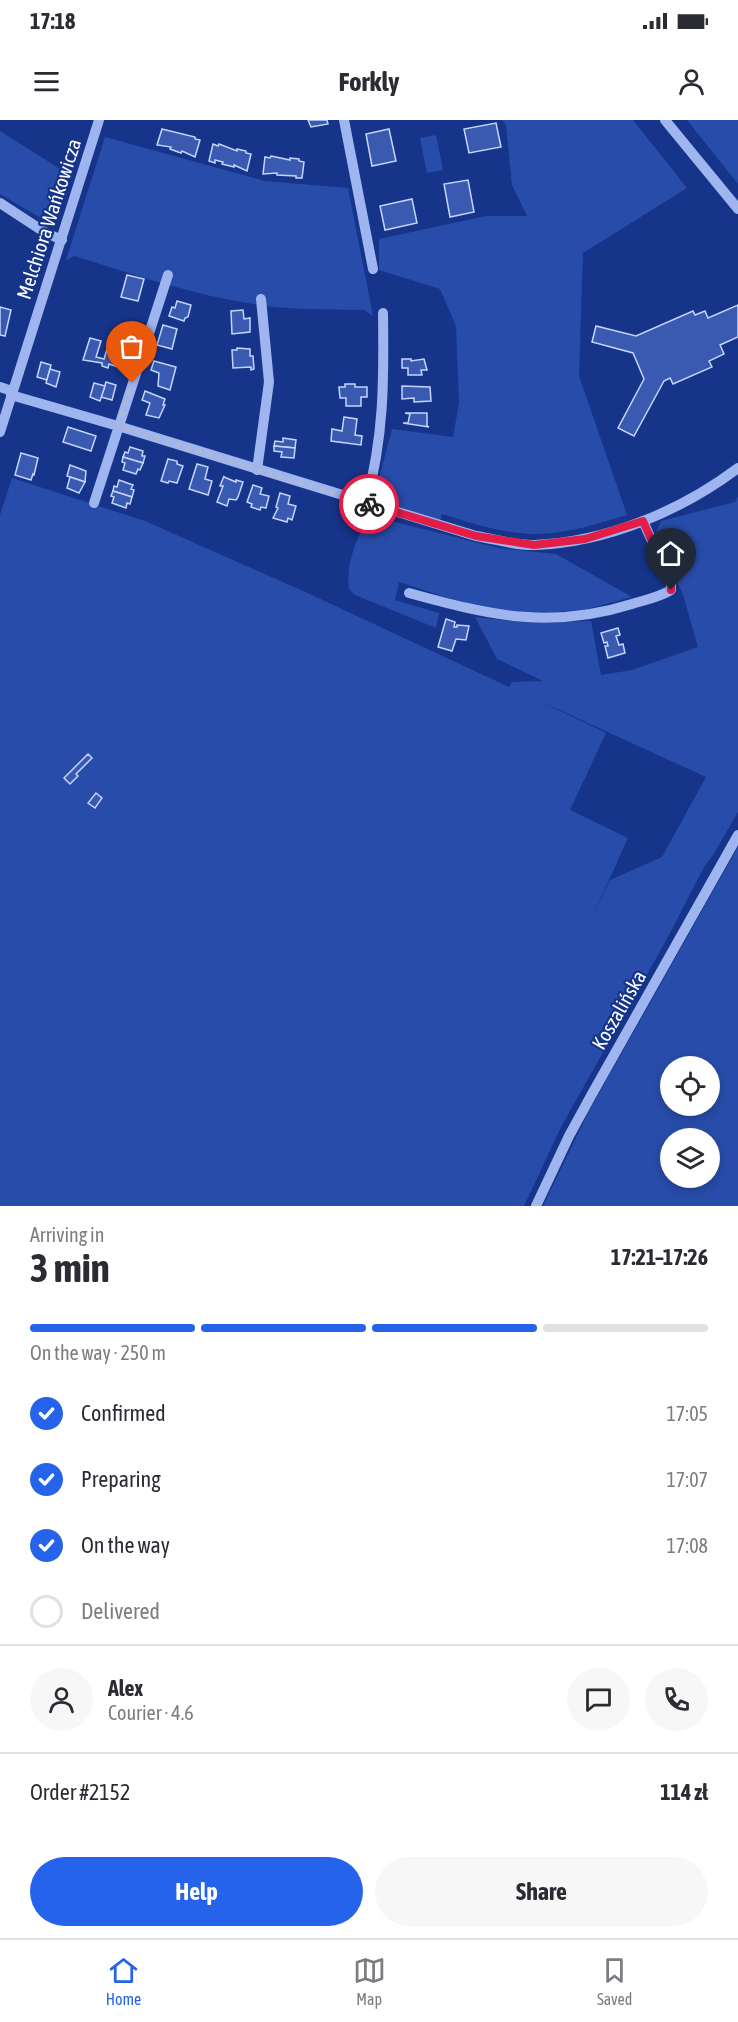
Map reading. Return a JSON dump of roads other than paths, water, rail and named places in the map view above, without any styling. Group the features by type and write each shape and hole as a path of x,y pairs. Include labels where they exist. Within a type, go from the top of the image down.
{"street":[{"name":"Melchiora Wańkowicza","path":"0,432 99,120"},
{"path":"344,120 373,269"},
{"path":"665,120 738,209"},
{"path":"0,203 46,233 62,240"},
{"path":"94,503 168,275"},
{"path":"257,470 269,381 261,299"},
{"path":"366,503 376,467 383,414 383,313"},
{"path":"0,387 12,393 257,470 476,536 534,545 585,539 643,521 710,489 738,468"},
{"path":"409,594 471,610 529,619 582,615 666,594 671,590 671,585 643,521"},
{"name":"Koszalińska","path":"536,1206 569,1136 738,835"}]}
